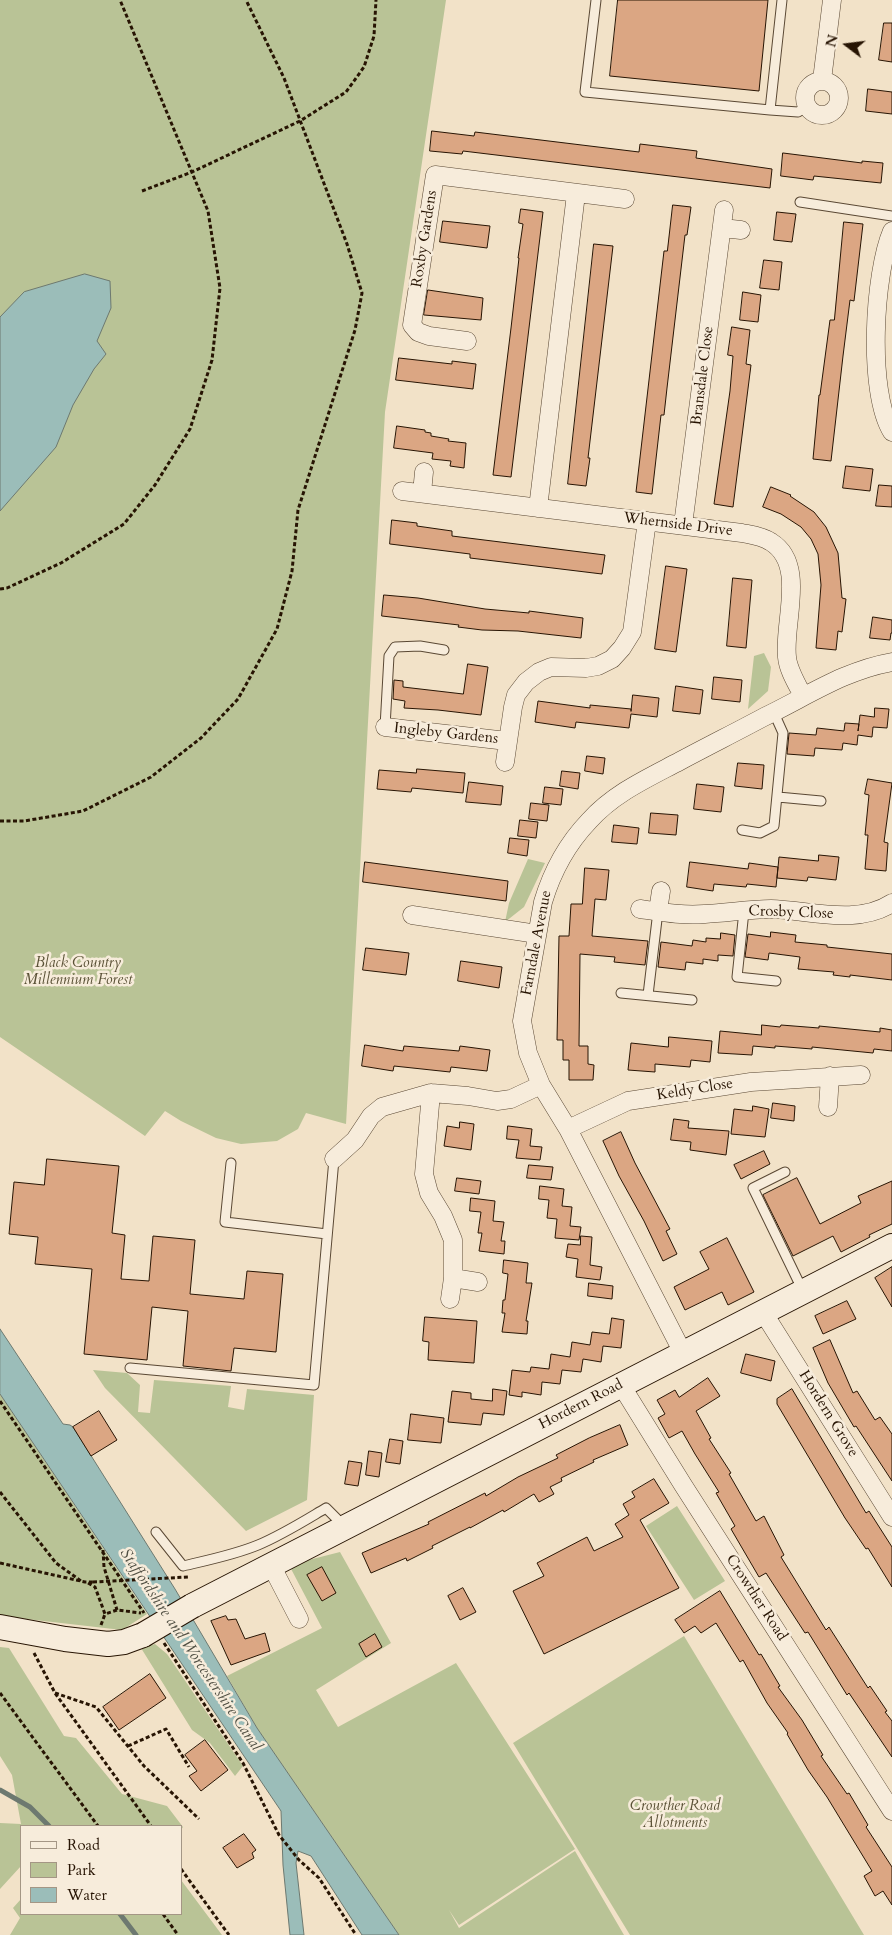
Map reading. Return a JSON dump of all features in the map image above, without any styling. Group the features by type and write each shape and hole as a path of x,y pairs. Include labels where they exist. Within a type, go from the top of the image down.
{"street":[{"path":"822,80 832,0"},
{"path":"822,80 831,83 838,89 840,98 838,107 831,113 822,116 813,113 807,107 805,98 807,89 814,83 822,80"},
{"name":"Roxby Gardens","path":"467,341 429,336 418,332 412,325 435,175 625,199"},
{"path":"538,508 576,194"},
{"name":"Bransdale Close","path":"683,525 724,210"},
{"path":"722,228 741,230"},
{"path":"892,231 883,265 877,309 876,354 877,378 882,405 892,432"},
{"path":"422,493 424,472"},
{"name":"Whernside Drive","path":"402,491 683,525 760,537 772,542 781,551 791,574 787,658 803,696"},
{"name":"Ingleby Gardens","path":"505,762 512,707 516,696 526,682 539,672 551,667 586,668 598,666 612,659 632,632 647,521"},
{"name":"Farndale Avenue","path":"683,1353 568,1130 542,1085 528,1053 522,1022 543,902 557,866 573,840 590,820 629,788 803,696 850,674 892,662"},
{"name":"Ingleby Gardens","path":"385,727 508,741"},
{"path":"658,911 661,891"},
{"name":"Crosby Close","path":"640,909 704,914 770,909 850,915 872,912 892,903"},
{"path":"412,915 537,934"},
{"name":"Keldy Close","path":"568,1130 628,1101 751,1082 861,1075"},
{"path":"828,1107 830,1076"},
{"path":"334,1158 355,1140 371,1116 382,1107 432,1094 468,1096 497,1101 511,1099 542,1085"},
{"path":"432,1094 424,1174 429,1194 443,1216 454,1240 453,1278 450,1298"},
{"name":"Hordern Road","path":"0,1627 108,1644 124,1642 892,1246"},
{"path":"453,1278 478,1282"},
{"name":"Hordern Grove","path":"763,1312 892,1517"},
{"name":"Crowther Road","path":"621,1385 892,1811"},
{"path":"271,1565 299,1620"}],"lane":[{"path":"596,0 585,92 798,112 807,107"},
{"path":"770,110 782,0"},
{"path":"800,202 892,216"},
{"path":"385,727 389,656 395,647 420,646 444,650"},
{"path":"742,830 760,833 774,826 783,733 774,712"},
{"path":"778,797 821,801"},
{"path":"648,995 658,911"},
{"path":"744,911 737,977 776,981"},
{"path":"621,993 692,1000"},
{"path":"130,1368 314,1385 334,1158"},
{"path":"231,1163 225,1222 327,1234"},
{"path":"786,1172 753,1188 803,1291"},
{"path":"156,1532 183,1566 230,1555 258,1545 289,1530 326,1508 346,1528"}],"path":[{"path":"0,590 61,563 124,524 155,485 190,429 212,360 220,288 208,211 120,0"},
{"path":"0,822 24,821 83,811 151,777 201,738 238,698 277,629 292,571 298,510 355,330 362,293 347,244 284,78 246,0"},
{"path":"142,191 192,172 300,121 346,92 364,67 374,36 376,0"},
{"path":"0,1401 103,1550 150,1628 243,1763 279,1835 299,1860 319,1878 356,1935"},
{"path":"0,1492 56,1563 80,1581"},
{"path":"103,1550 104,1567 117,1610 150,1628"},
{"path":"0,1563 86,1582 188,1577"},
{"path":"86,1582 95,1587 105,1614 117,1610"},
{"path":"24,1632 55,1693 150,1825"},
{"path":"0,1693 97,1825"},
{"path":"55,1693 96,1708 144,1766 199,1819"},
{"path":"128,1746 166,1729 188,1767"},
{"path":"182,1870 229,1935"},
{"path":"164,1915 178,1935"}],"green space":[{"name":"Black Country Millennium Forest","path":"0,0 446,0 385,412 346,1124 306,1113 298,1129 277,1141 241,1144 216,1138 165,1111 145,1136 0,1037"},
{"path":"764,653 771,667 768,691 748,709 754,656"},
{"path":"528,859 545,863 524,907 505,922 509,903"},
{"path":"93,1370 127,1373 140,1385 138,1412 150,1413 154,1380 231,1386 228,1407 244,1410 247,1389 314,1395 307,1500 246,1531 105,1388"},
{"path":"0,1394 147,1614 122,1630 0,1616"},
{"path":"677,1506 725,1581 694,1600 646,1526"},
{"path":"340,1552 391,1643 316,1690 338,1727 456,1663 575,1849 459,1925 449,1910 459,1928 575,1851 624,1935 399,1935 257,1728 227,1676 322,1628 289,1565"},
{"name":"Crowther Road Allotments","path":"684,1636 864,1935 630,1935 513,1743"},
{"path":"155,1644 167,1654 243,1766 235,1776 210,1743 192,1730 141,1648"},
{"path":"0,1647 9,1648 64,1736 76,1738 122,1794 167,1806 181,1825 20,1825 20,1867 0,1889 0,1823 21,1824 12,1775 0,1756"},
{"path":"182,1881 222,1935 10,1935 20,1918 13,1908 20,1900 20,1915 182,1915"}],"water":[{"path":"85,274 110,281 111,308 97,341 106,354 94,369 73,405 56,447 0,511 0,317 24,292"},
{"name":"Staffordshire and Worcestershire Canal","path":"0,1329 63,1424 73,1427 175,1589 257,1728 399,1935 362,1935 311,1856 298,1851 296,1863 304,1935 290,1935 283,1865 281,1811 0,1394"}],"building":[{"path":"618,0 768,0 759,91 610,76"},
{"path":"884,23 892,23 892,62 879,60"},
{"path":"868,89 892,92 892,114 866,111"},
{"path":"432,131 474,136 475,132 639,152 640,144 697,151 696,158 772,169 770,188 463,151 462,154 430,151"},
{"path":"783,153 862,163 862,161 883,163 881,183 814,176 813,180 781,176"},
{"path":"673,205 691,207 687,235 685,235 664,415 661,415 652,494 636,492 664,251 667,251"},
{"path":"521,209 543,212 511,477 493,475 523,224 519,223"},
{"path":"777,212 796,214 792,242 774,240"},
{"path":"443,221 490,226 487,248 440,242"},
{"path":"844,222 863,224 854,301 850,300 831,461 813,459 819,395 830,320 834,320"},
{"path":"594,244 613,246 586,486 568,484"},
{"path":"764,260 782,262 779,290 760,288"},
{"path":"428,290 483,298 481,320 424,315"},
{"path":"743,292 761,295 758,322 740,320"},
{"path":"732,327 750,330 746,364 751,365 733,507 714,504 730,391 733,356 728,355"},
{"path":"399,358 452,364 452,361 476,364 473,389 396,380"},
{"path":"397,426 425,430 425,432 431,433 431,436 449,439 448,441 466,443 464,468 450,466 451,461 432,459 433,453 394,448"},
{"path":"846,466 873,469 870,491 843,488"},
{"path":"879,485 892,486 892,507 876,506"},
{"path":"771,487 791,495 814,512 826,527 838,553 842,598 846,599 842,632 838,631 836,650 816,648 821,585 818,554 811,539 801,527 781,514 763,507"},
{"path":"392,520 417,523 417,526 452,531 452,536 605,555 602,574 470,558 470,554 390,544"},
{"path":"666,566 687,569 676,652 655,649"},
{"path":"733,578 752,580 746,648 727,646"},
{"path":"384,595 418,598 485,609 529,613 529,611 583,618 581,638 518,631 482,630 458,627 459,625 382,616"},
{"path":"873,617 892,620 890,640 870,638"},
{"path":"468,664 488,667 481,715 404,708 405,701 393,699 394,680 403,681 403,687 463,694"},
{"path":"714,677 742,680 740,702 712,699"},
{"path":"676,686 703,690 700,714 673,711"},
{"path":"633,695 659,698 657,717 631,714 629,728 576,722 575,728 535,722 538,701 590,708 590,705 631,709 631,711"},
{"path":"875,708 889,709 887,728 873,727 872,737 858,735 857,745 843,743 842,750 815,748 814,756 787,754 789,733 816,735 817,728 844,731 845,723 859,724 860,715 874,717"},
{"path":"587,756 605,758 603,774 585,771"},
{"path":"738,763 764,765 762,789 735,786"},
{"path":"417,769 465,773 463,793 412,788 411,792 377,789 379,770 416,773"},
{"path":"562,771 580,773 578,789 560,786"},
{"path":"868,779 892,783 884,842 888,843 886,871 865,869 868,835 865,835 869,795 865,794"},
{"path":"469,782 503,786 501,805 466,802"},
{"path":"697,784 724,787 721,812 694,809"},
{"path":"545,787 563,789 561,805 543,803"},
{"path":"531,803 549,805 547,821 529,819"},
{"path":"651,813 678,815 676,835 649,833"},
{"path":"520,820 538,822 536,838 518,836"},
{"path":"614,825 639,828 637,844 612,842"},
{"path":"510,838 529,840 527,856 508,853"},
{"path":"819,855 839,857 836,880 808,877 807,881 777,878 779,857 818,861"},
{"path":"365,862 508,881 506,901 363,882"},
{"path":"690,862 748,869 749,863 778,867 776,887 747,884 746,887 714,884 713,891 687,887"},
{"path":"585,868 609,870 606,900 595,899 592,936 648,941 645,965 614,962 615,957 580,954 579,1046 588,1046 588,1064 594,1065 593,1080 569,1080 569,1060 563,1060 563,1040 557,1040 559,936 569,936 571,904 582,904"},
{"path":"771,932 796,935 795,942 892,954 892,980 850,975 850,977 833,975 834,972 798,969 800,957 769,953 768,960 745,957 748,934 770,937"},
{"path":"721,933 735,935 733,956 718,955 718,961 703,959 703,964 686,962 685,970 658,967 661,942 692,946 693,940 706,942 706,938 720,939"},
{"path":"366,948 409,953 406,975 363,970"},
{"path":"461,961 502,967 499,988 458,981"},
{"path":"762,1025 819,1028 819,1026 880,1032 880,1028 892,1030 892,1051 874,1049 873,1053 812,1047 812,1049 753,1046 752,1055 718,1053 720,1031 761,1035"},
{"path":"669,1037 712,1041 710,1062 691,1060 690,1067 655,1064 655,1072 628,1070 631,1043 668,1047"},
{"path":"365,1045 403,1051 404,1046 459,1051 460,1046 490,1050 487,1071 451,1067 450,1072 394,1066 393,1071 362,1066"},
{"path":"773,1103 795,1106 794,1121 771,1118"},
{"path":"753,1106 769,1109 765,1137 731,1134 734,1109 752,1111"},
{"path":"674,1119 689,1121 688,1128 729,1131 726,1155 690,1150 691,1142 671,1140"},
{"path":"460,1122 474,1124 471,1150 444,1146 447,1126 459,1128"},
{"path":"508,1126 532,1129 530,1146 542,1147 540,1160 516,1158 519,1140 507,1139"},
{"path":"621,1132 670,1229 666,1231 677,1254 663,1261 603,1141"},
{"path":"764,1151 770,1164 741,1179 734,1165"},
{"path":"47,1159 119,1166 112,1233 125,1235 121,1279 149,1281 153,1236 195,1240 190,1294 244,1299 247,1271 283,1274 276,1352 234,1348 231,1371 183,1366 188,1311 152,1307 147,1360 84,1354 92,1269 35,1264 38,1237 9,1234 14,1182 44,1185"},
{"path":"529,1165 553,1167 551,1180 527,1178"},
{"path":"457,1178 481,1181 479,1194 455,1191"},
{"path":"797,1178 820,1224 861,1203 858,1196 892,1181 892,1224 841,1252 833,1236 793,1256 763,1195"},
{"path":"540,1186 564,1189 562,1206 572,1207 570,1226 581,1227 579,1240 555,1238 557,1219 547,1218 549,1200 539,1199"},
{"path":"471,1198 495,1201 493,1221 504,1222 501,1241 505,1241 504,1254 479,1251 482,1233 478,1233 481,1212 470,1211"},
{"path":"581,1236 592,1237 590,1265 602,1267 600,1280 576,1277 578,1259 566,1257 568,1244 580,1245"},
{"path":"727,1238 754,1292 728,1305 722,1292 685,1310 674,1287 709,1269 700,1252"},
{"path":"504,1260 528,1263 526,1283 532,1283 526,1321 528,1321 527,1334 502,1332 505,1313 502,1313 503,1300 505,1300 508,1274 503,1273"},
{"path":"892,1267 892,1307 875,1278"},
{"path":"589,1283 613,1286 612,1299 588,1296"},
{"path":"847,1301 856,1319 823,1334 815,1316"},
{"path":"425,1317 477,1321 474,1363 428,1360 429,1342 423,1341"},
{"path":"612,1318 624,1320 621,1348 603,1346 601,1362 583,1359 581,1372 562,1370 560,1384 542,1382 541,1395 522,1392 522,1397 509,1395 512,1370 530,1372 531,1367 549,1369 551,1354 570,1357 572,1342 590,1345 592,1332 609,1334"},
{"path":"830,1340 853,1393 857,1391 875,1420 880,1417 892,1434 892,1481 856,1426 854,1427 828,1383 813,1348"},
{"path":"746,1354 775,1361 771,1381 741,1373"},
{"path":"708,1378 720,1396 696,1411 711,1438 709,1439 731,1473 729,1474 756,1521 764,1516 784,1555 781,1557 826,1630 829,1627 868,1688 870,1686 887,1711 885,1712 892,1721 892,1757 849,1693 847,1695 808,1632 805,1633 766,1573 759,1577 731,1529 735,1526 716,1493 719,1492 682,1431 669,1438 658,1418 665,1414 657,1400 675,1390 679,1397"},
{"path":"493,1389 507,1391 504,1415 483,1413 481,1425 448,1422 452,1391 471,1393 471,1399 492,1401"},
{"path":"792,1389 866,1513 869,1511 892,1547 892,1587 868,1548 866,1549 845,1518 777,1404 777,1399"},
{"path":"99,1411 117,1440 91,1456 73,1427"},
{"path":"411,1414 444,1418 441,1443 408,1440"},
{"path":"620,1425 628,1445 593,1460 594,1462 561,1478 562,1481 550,1487 554,1494 539,1502 534,1494 504,1512 503,1510 432,1546 433,1548 407,1561 406,1558 371,1573 362,1553 429,1524 428,1522 485,1493 486,1496 518,1477 558,1458 556,1455"},
{"path":"390,1439 403,1441 400,1464 386,1462"},
{"path":"369,1451 382,1453 379,1477 366,1475"},
{"path":"349,1461 362,1463 358,1486 345,1484"},
{"path":"654,1479 669,1503 640,1520 679,1588 544,1654 513,1591 544,1576 537,1563 587,1537 594,1551 623,1537 615,1524 629,1515 623,1504 635,1497 632,1492"},
{"path":"322,1567 336,1593 322,1601 307,1575"},
{"path":"463,1588 476,1612 460,1620 448,1596"},
{"path":"720,1591 759,1655 761,1654 780,1686 778,1687 802,1720 823,1755 821,1756 847,1794 849,1793 868,1825 866,1827 892,1867 892,1905 883,1891 875,1896 864,1876 872,1871 827,1797 808,1770 788,1733 767,1703 743,1660 740,1662 716,1623 701,1633 695,1626 684,1633 675,1620"},
{"path":"226,1616 228,1620 236,1619 245,1639 265,1633 270,1651 231,1665 211,1621"},
{"path":"375,1634 382,1647 366,1657 359,1644"},
{"path":"150,1674 166,1698 119,1730 103,1707"},
{"path":"205,1740 228,1770 201,1791 189,1776 197,1771 185,1755"},
{"path":"244,1834 256,1850 252,1853 254,1858 237,1868 223,1848"}],"waterway":[{"path":"0,1790 30,1807 48,1825"},
{"path":"121,1915 136,1935"}]}
